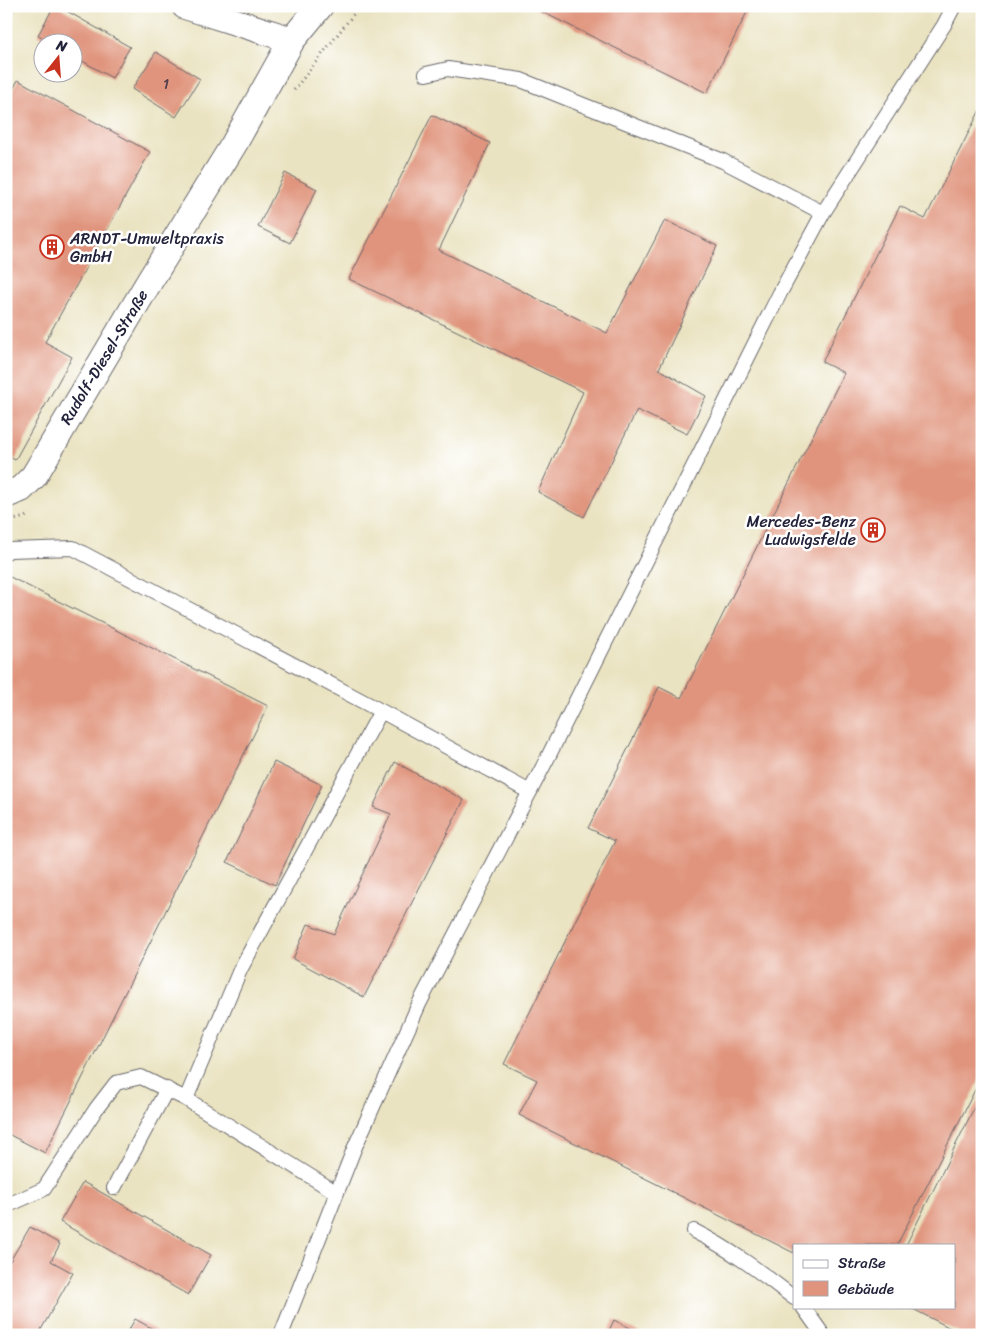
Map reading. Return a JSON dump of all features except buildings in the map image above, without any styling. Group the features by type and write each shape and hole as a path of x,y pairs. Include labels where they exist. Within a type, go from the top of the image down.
{"street":[{"path":"185,6 292,40"},
{"name":"Rudolf-Diesel-Straße","path":"6,495 21,489 34,476 149,282 234,144 292,40 320,6"}],"lane":[{"path":"281,1335 354,1149 420,1002 530,792 780,293 823,213 944,25 954,6"},
{"path":"426,74 448,69 520,80 723,161 823,213"},
{"path":"6,552 10,550 73,548 530,792"},
{"path":"186,1098 240,970 381,711"},
{"path":"6,1206 44,1189 116,1083 142,1077 186,1098 337,1193"},
{"path":"114,1188 167,1089"},
{"path":"694,1230 714,1240 793,1297"},
{"path":"804,1308 823,1335"}],"place":[{"name":"ARNDT-Umweltpraxis GmbH","path":"52,247"},
{"name":"Mercedes-Benz Ludwigsfelde","path":"873,530"}]}
